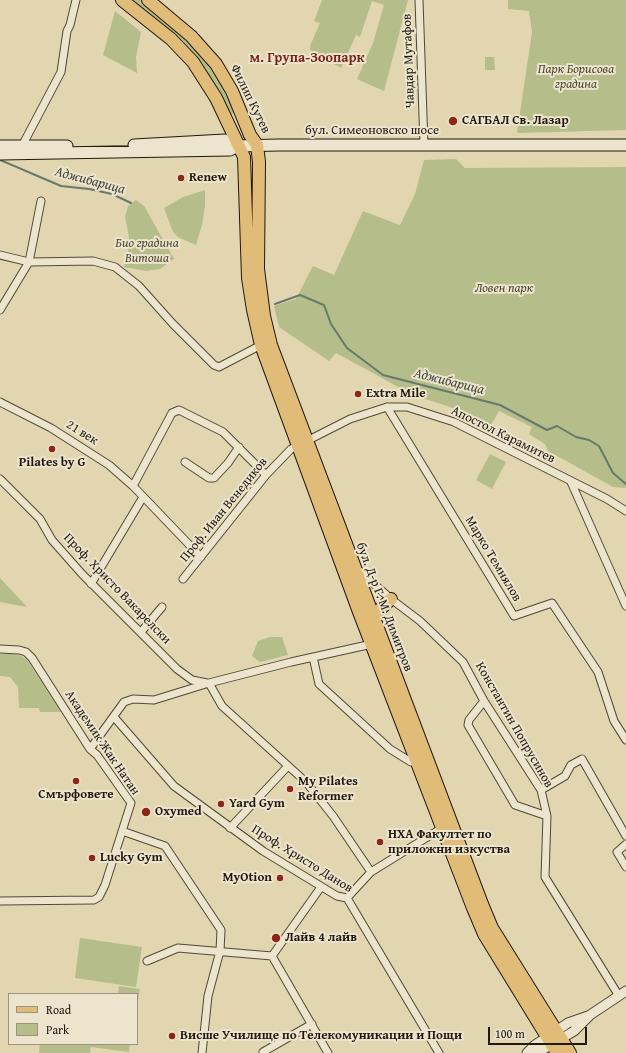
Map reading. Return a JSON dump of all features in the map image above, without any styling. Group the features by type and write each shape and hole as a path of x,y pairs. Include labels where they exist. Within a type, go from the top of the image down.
{"main road":[{"path":"122,0 171,40 193,62 216,98 238,146"},
{"name":"Филип Кутев","path":"148,0 191,36 216,64 231,87 250,135 257,145"},
{"name":"бул. Симеоновско шосе","path":"0,146 143,144 225,140 238,146"},
{"name":"бул. Симеоновско шосе","path":"0,154 230,150 238,146 257,145 626,145"},
{"name":"бул. Д-р Г. М. Димитров","path":"257,145 259,190 257,257 264,316 271,345 301,443 372,644 484,934 554,1041 570,1053"},
{"name":"бул. Д-р Г. М. Димитров","path":"238,146 245,162 248,278 260,344 354,566 492,928 554,1041"},
{"path":"373,616 391,599"}],"street":[{"path":"22,146 61,72 67,31 76,0"},
{"name":"Чавдар Мутафов","path":"419,0 424,145"},
{"path":"0,310 29,262 41,202"},
{"path":"0,255 29,262 92,261 115,267 138,286 214,365 219,367 260,344"},
{"name":"21 век","path":"0,402 51,428 104,461 134,486 143,498 201,557"},
{"name":"Апостол Карамитев","path":"301,443 350,419 387,407 407,407 454,422 607,499 626,512"},
{"name":"Марко Темнялов","path":"387,407 514,616 552,603 598,672 614,721 626,740"},
{"path":"134,486 175,411 179,410 223,432 266,475"},
{"name":"Проф. Иван Венедиков","path":"183,579 266,475 284,456 301,443"},
{"path":"185,462 209,478 214,478 228,463 239,447"},
{"name":"Проф. Христо Вакарелски","path":"0,479 40,519 52,540 91,584 177,669 192,680 210,684"},
{"path":"571,482 626,606"},
{"path":"91,584 143,498"},
{"name":"Константин Попрусинов","path":"354,566 391,599 420,621 463,662 484,701 541,790 547,816 545,877 622,993"},
{"path":"141,632 162,607"},
{"name":"Проф. Христо Вакарелски","path":"90,749 124,702 133,699 154,700 313,657 372,644"},
{"name":"Академик Жак Натан","path":"0,649 19,650 26,652 32,658 90,749 97,755 131,803 105,885 99,897 94,900 0,901"},
{"path":"313,657 319,684 390,749 411,762 416,760"},
{"path":"210,684 222,706 306,782 333,816 371,872"},
{"path":"484,701 469,720 468,725 515,805 547,816"},
{"name":"Проф. Христо Данов","path":"114,717 174,786 263,851 321,887 337,896 346,898 439,1053"},
{"path":"541,790 565,776 571,766 582,759 626,836"},
{"path":"230,828 288,766"},
{"path":"346,898 371,872 442,828"},
{"path":"122,831 165,846 221,930 220,951 208,996 202,1053"},
{"path":"626,844 617,852 626,867"},
{"path":"272,956 321,887"},
{"path":"147,961 178,948 272,956"},
{"path":"272,956 328,1053"},
{"path":"537,1053 554,1041 572,1021 590,1015 622,993"},
{"path":"263,1052 312,1024"},
{"path":"527,1053 535,1045 554,1041"}],"green space":[{"path":"130,0 141,0 208,59 237,112 229,115 215,87"},
{"path":"322,0 408,0 384,91 357,79 373,43 384,5 372,1 360,37 356,35 341,68 310,50 310,46 320,23 314,21"},
{"name":"Парк Борисова градина","path":"508,0 626,0 626,130 517,133 532,32 529,11 508,9"},
{"path":"115,11 141,32 136,57 137,73 103,55"},
{"path":"485,57 494,57 495,70 485,70"},
{"name":"Ловен парк","path":"456,159 465,168 626,167 626,488 613,487 548,451 545,444 529,434 532,427 499,411 491,425 459,410 413,395 336,353 329,361 279,327 274,306 296,299 313,266 334,275 363,211 400,225 415,194 424,160"},
{"path":"205,190 205,206 202,225 196,245 178,237 173,232 164,208 183,197"},
{"name":"Био градина Витоша","path":"136,200 144,206 174,259 160,269 146,271 124,267 128,253 129,237 125,217 128,206"},
{"path":"490,454 506,462 492,489 476,480"},
{"path":"0,578 27,607 0,602"},
{"path":"270,637 282,637 288,655 260,662 252,656 258,641"},
{"path":"0,654 22,656 28,661 61,712 40,712 39,708 19,708 18,687 10,677 0,676"},
{"path":"80,938 142,947 136,987 75,978"},
{"path":"119,986 140,989 138,1000 138,993 118,993"},
{"path":"40,1045 130,1045 129,1052 91,1047 90,1053 39,1053"}],"waterway":[{"name":"Аджибарица","path":"0,160 61,186 89,189 112,194 131,203"},
{"name":"Аджибарица","path":"275,304 300,295 324,305 331,324 347,348 383,375 500,405 547,430 557,426 576,437 589,440 599,446 613,473 626,484"}],"place":[{"name":"САГБАЛ Св. Лазар","path":"453,121"},
{"name":"Renew","path":"181,178"},
{"name":"Extra Mile","path":"358,394"},
{"name":"Pilates by G","path":"52,449"},
{"name":"Смърфовете","path":"76,781"},
{"name":"My Pilates Reformer","path":"290,789"},
{"name":"Yard Gym","path":"221,804"},
{"name":"Oxymed","path":"146,812"},
{"name":"НХА Факултет по приложни изкуства","path":"380,842"},
{"name":"Lucky Gym","path":"92,858"},
{"name":"MyOtion","path":"280,878"},
{"name":"Лайв 4 лайв","path":"276,938"},
{"name":"Висше Училище по Телекомуникации и Пощи","path":"172,1036"}],"district":[{"name":"м. Група-Зоопарк","path":"307,58"}]}
